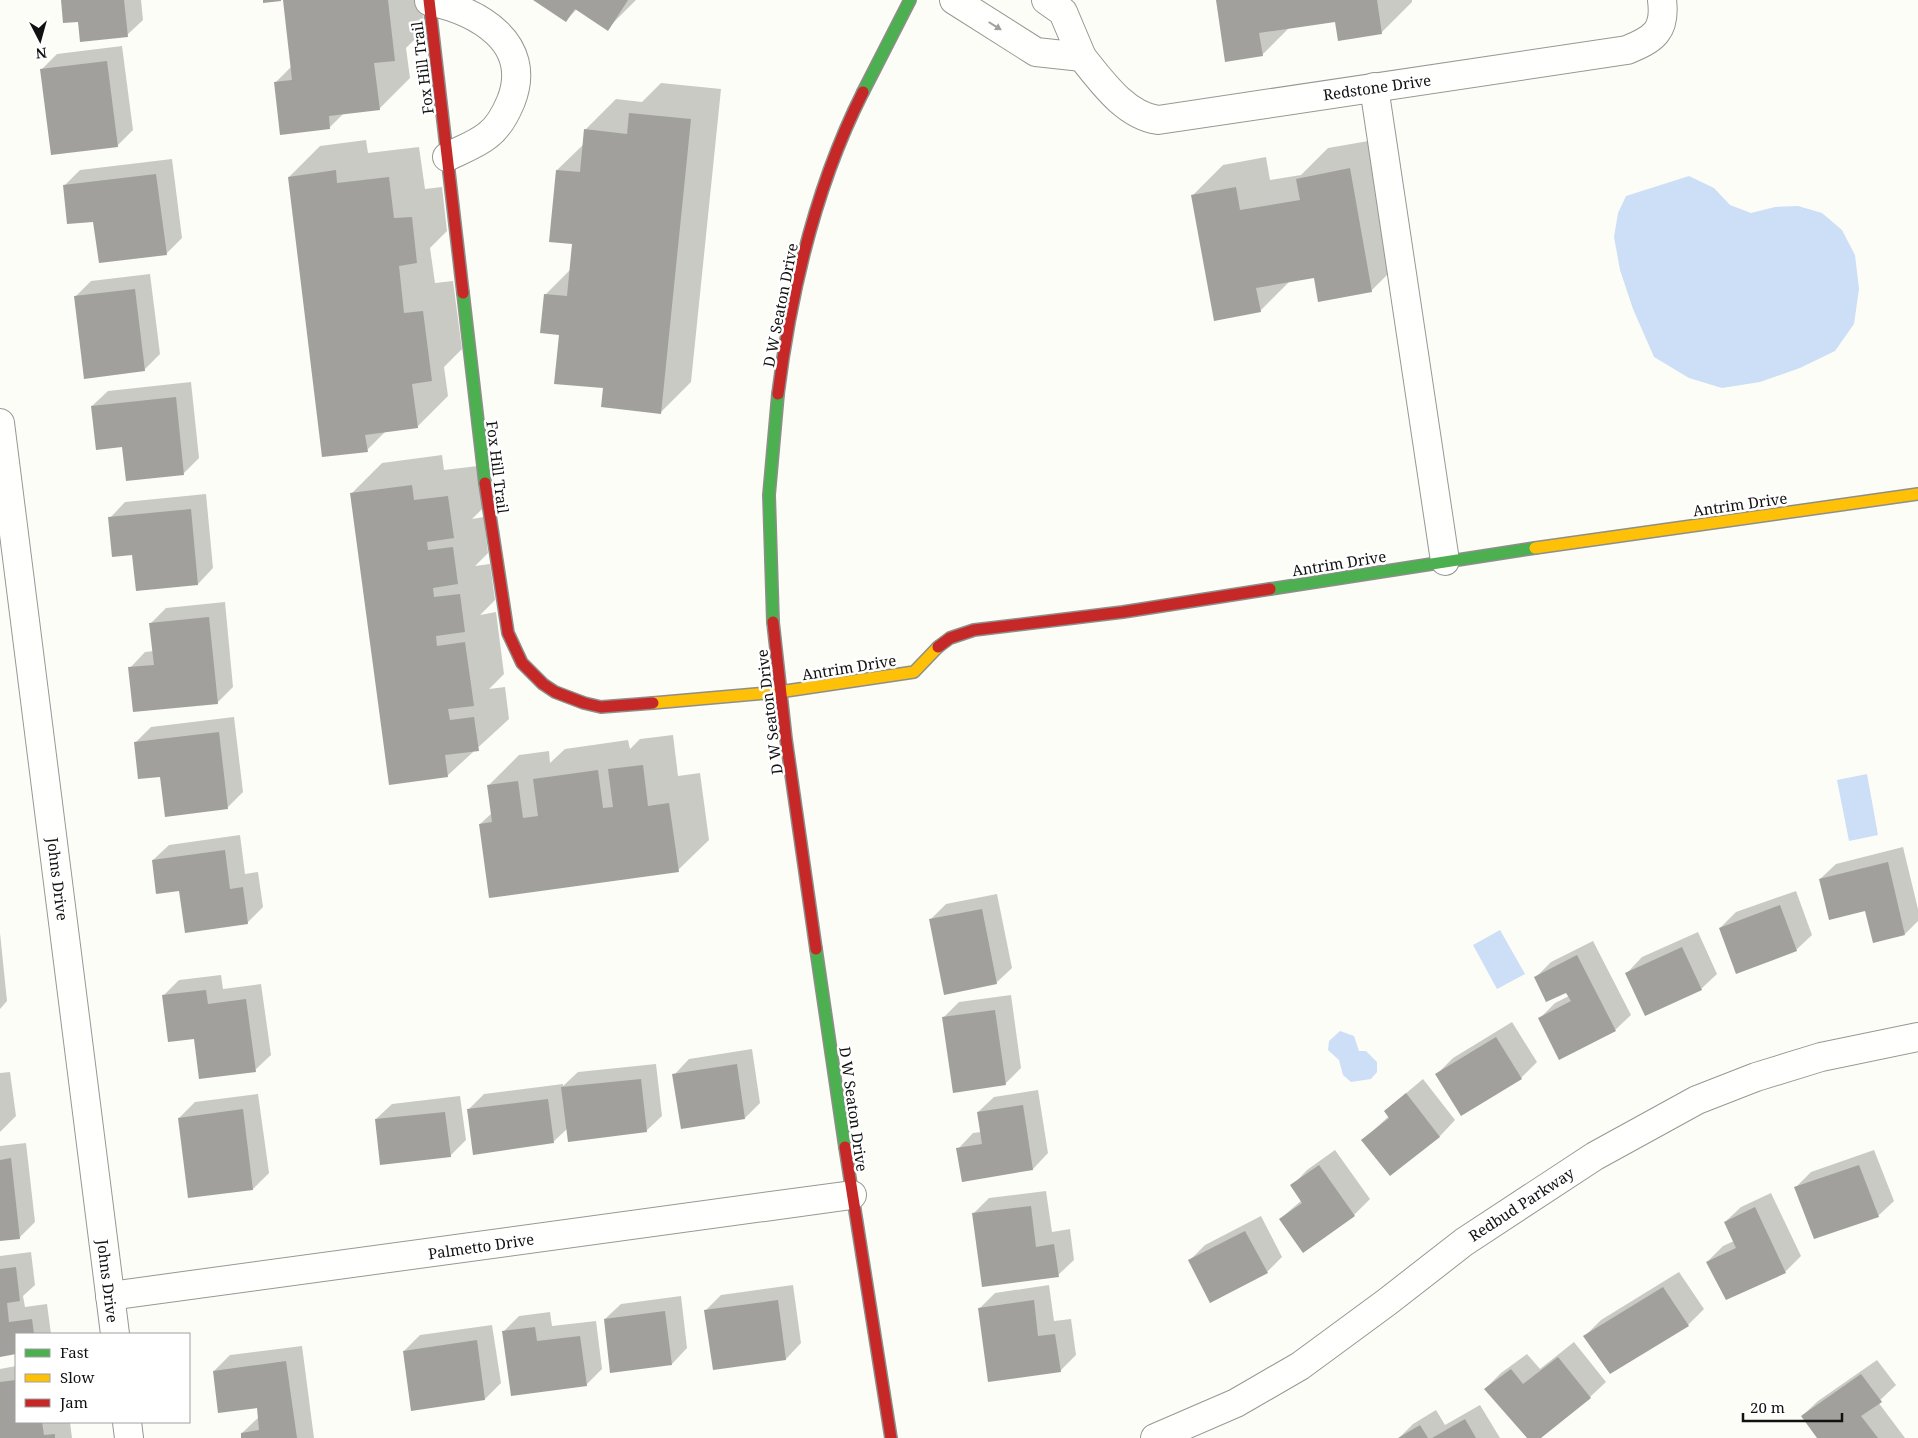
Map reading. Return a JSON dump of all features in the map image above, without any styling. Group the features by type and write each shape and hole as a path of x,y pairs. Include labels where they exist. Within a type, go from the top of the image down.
{"street":[{"name":"D W Seaton Drive","path":"891,1438 852,1195 779,692 768,538 774,414 792,307 819,197 844,134 910,0"},
{"path":"954,0 1036,52 1082,58"},
{"name":"Redstone Drive","path":"1046,0 1063,12 1082,58 1126,106 1144,118 1158,120 1374,86 1627,50 1645,43 1658,32 1664,16 1662,0"},
{"name":"Fox Hill Trail","path":"429,1 484,483 502,604 514,652 524,668 538,681 555,692 582,704 601,706 779,692"},
{"path":"429,1 452,6 491,26 508,46 515,67 515,91 506,115 489,135 447,156"},
{"path":"1374,86 1445,561"},
{"name":"Johns Drive","path":"0,423 115,1333"},
{"name":"Antrim Drive","path":"779,692 914,672 931,652 950,638 974,630 1160,606 1445,561 1918,494"},
{"name":"Redbud Parkway","path":"1155,1438 1236,1403 1300,1366 1388,1302 1464,1242 1595,1156 1697,1100 1756,1077 1821,1057 1918,1037"},
{"name":"Palmetto Drive","path":"110,1296 852,1195"},
{"path":"127,1423 129,1438"}],"water":[{"path":"1689,176 1714,188 1730,205 1751,213 1775,207 1798,206 1822,213 1842,230 1855,255 1859,289 1854,324 1835,351 1800,368 1760,382 1722,388 1689,378 1654,357 1633,309 1620,270 1614,237 1618,213 1626,196"},
{"path":"1867,774 1878,835 1849,841 1837,780"},
{"path":"1500,930 1525,974 1497,989 1473,945"},
{"path":"1340,1031 1354,1036 1359,1051 1366,1051 1377,1062 1377,1072 1371,1079 1351,1082 1343,1075 1339,1060 1328,1050 1329,1041"}],"building":[{"path":"61,0 124,0 128,37 80,42 78,22 63,23"},
{"path":"263,0 281,0 281,1 263,3"},
{"path":"283,0 388,0 395,61 374,63 380,110 329,116 330,129 280,135 274,82 292,80"},
{"path":"533,0 628,0 608,31 575,9 566,22"},
{"path":"1216,0 1377,0 1382,34 1338,41 1335,22 1259,33 1263,56 1225,62"},
{"path":"107,61 118,147 51,155 40,69"},
{"path":"629,113 691,119 661,414 601,407 603,388 554,384 559,335 540,333 544,294 567,296 572,244 549,242 556,170 580,172 584,129 627,134"},
{"path":"1350,168 1372,292 1318,302 1314,278 1256,288 1261,312 1214,321 1191,195 1236,187 1240,210 1300,200 1296,179"},
{"path":"336,170 337,183 389,177 394,218 412,217 417,263 399,266 404,313 423,311 432,381 412,384 418,428 365,435 368,452 322,457 288,177"},
{"path":"156,174 167,255 99,263 93,222 67,224 63,185"},
{"path":"135,289 145,371 84,379 74,296"},
{"path":"176,397 184,475 126,481 122,447 96,450 91,406"},
{"path":"412,485 414,500 448,496 454,538 427,542 428,550 453,547 458,584 433,588 434,597 460,594 465,632 436,636 437,646 465,642 474,706 448,709 450,720 474,717 479,751 445,755 448,777 389,785 350,493"},
{"path":"191,509 198,585 136,591 132,555 112,557 108,517"},
{"path":"209,617 218,704 133,712 128,667 154,665 149,623"},
{"path":"219,732 228,809 165,817 160,777 138,779 134,742"},
{"path":"643,765 648,806 669,803 679,872 489,898 479,824 492,822 487,785 518,781 523,818 538,816 533,779 598,770 603,808 613,807 608,769"},
{"path":"225,850 230,889 243,887 248,924 185,933 179,891 156,894 152,860"},
{"path":"1888,862 1905,935 1873,943 1865,911 1829,920 1819,879"},
{"path":"1780,905 1797,951 1736,974 1719,928"},
{"path":"982,909 997,984 944,995 929,919"},
{"path":"1682,947 1702,990 1645,1016 1625,973"},
{"path":"1577,955 1616,1031 1559,1060 1538,1018 1571,1001 1566,993 1546,1002 1534,977"},
{"path":"206,990 208,1004 246,999 256,1072 199,1079 194,1039 168,1042 162,995"},
{"path":"995,1010 1006,1085 953,1093 942,1017"},
{"path":"1496,1037 1522,1079 1461,1116 1435,1074"},
{"path":"737,1064 745,1119 681,1129 672,1074"},
{"path":"641,1079 647,1132 568,1142 561,1087"},
{"path":"1406,1093 1440,1137 1390,1176 1361,1140 1389,1118 1384,1111"},
{"path":"548,1099 554,1143 473,1155 467,1109"},
{"path":"1023,1105 1033,1170 962,1182 956,1148 982,1144 977,1112"},
{"path":"243,1109 253,1190 188,1198 178,1118"},
{"path":"445,1112 451,1157 380,1165 375,1119"},
{"path":"11,1158 20,1239 0,1241 0,1160"},
{"path":"1319,1165 1355,1216 1303,1253 1279,1219 1302,1203 1290,1185"},
{"path":"1859,1165 1879,1217 1814,1239 1794,1187"},
{"path":"1031,1206 1036,1247 1054,1244 1059,1277 982,1287 972,1213"},
{"path":"1755,1207 1786,1273 1726,1300 1706,1262 1736,1248 1724,1222"},
{"path":"1245,1231 1268,1273 1210,1303 1188,1260"},
{"path":"16,1267 20,1301 7,1303 9,1322 32,1319 34,1333 15,1333 15,1354 0,1357 0,1269"},
{"path":"1663,1287 1689,1326 1610,1374 1583,1336"},
{"path":"778,1300 786,1360 713,1370 704,1310"},
{"path":"1034,1300 1038,1336 1055,1334 1061,1372 988,1382 978,1308"},
{"path":"665,1311 672,1365 610,1373 604,1319"},
{"path":"535,1327 537,1341 580,1336 587,1386 511,1396 502,1331"},
{"path":"477,1340 485,1400 411,1411 403,1351"},
{"path":"1558,1357 1591,1398 1541,1438 1527,1438 1484,1389 1511,1369 1523,1384"},
{"path":"286,1361 297,1438 241,1438 241,1433 259,1430 257,1408 218,1413 213,1371"},
{"path":"1861,1374 1882,1402 1861,1416 1878,1438 1817,1438 1801,1416"},
{"path":"15,1380 15,1423 42,1423 44,1435 55,1434 55,1438 0,1438 0,1382"},
{"path":"1465,1419 1476,1438 1432,1438"},
{"path":"1420,1425 1428,1438 1398,1438"}],"traffic: fast":[{"path":"863,92 910,0"},
{"path":"463,293 485,483"},
{"path":"773,622 769,495 778,394"},
{"path":"1270,589 1535,548"},
{"path":"816,949 845,1147"}],"traffic: slow":[{"path":"1535,548 1918,494"},
{"path":"653,703 779,692 914,672 938,647"}],"traffic: jam":[{"path":"429,0 463,293"},
{"path":"778,394 790,316 807,240 831,165 863,92"},
{"path":"485,483 508,633 522,663 543,684 555,692 584,703 601,707 653,703"},
{"path":"938,647 950,638 974,630 1123,612 1270,589"},
{"path":"773,622 786,739 816,949"},
{"path":"845,1147 891,1438"}]}
